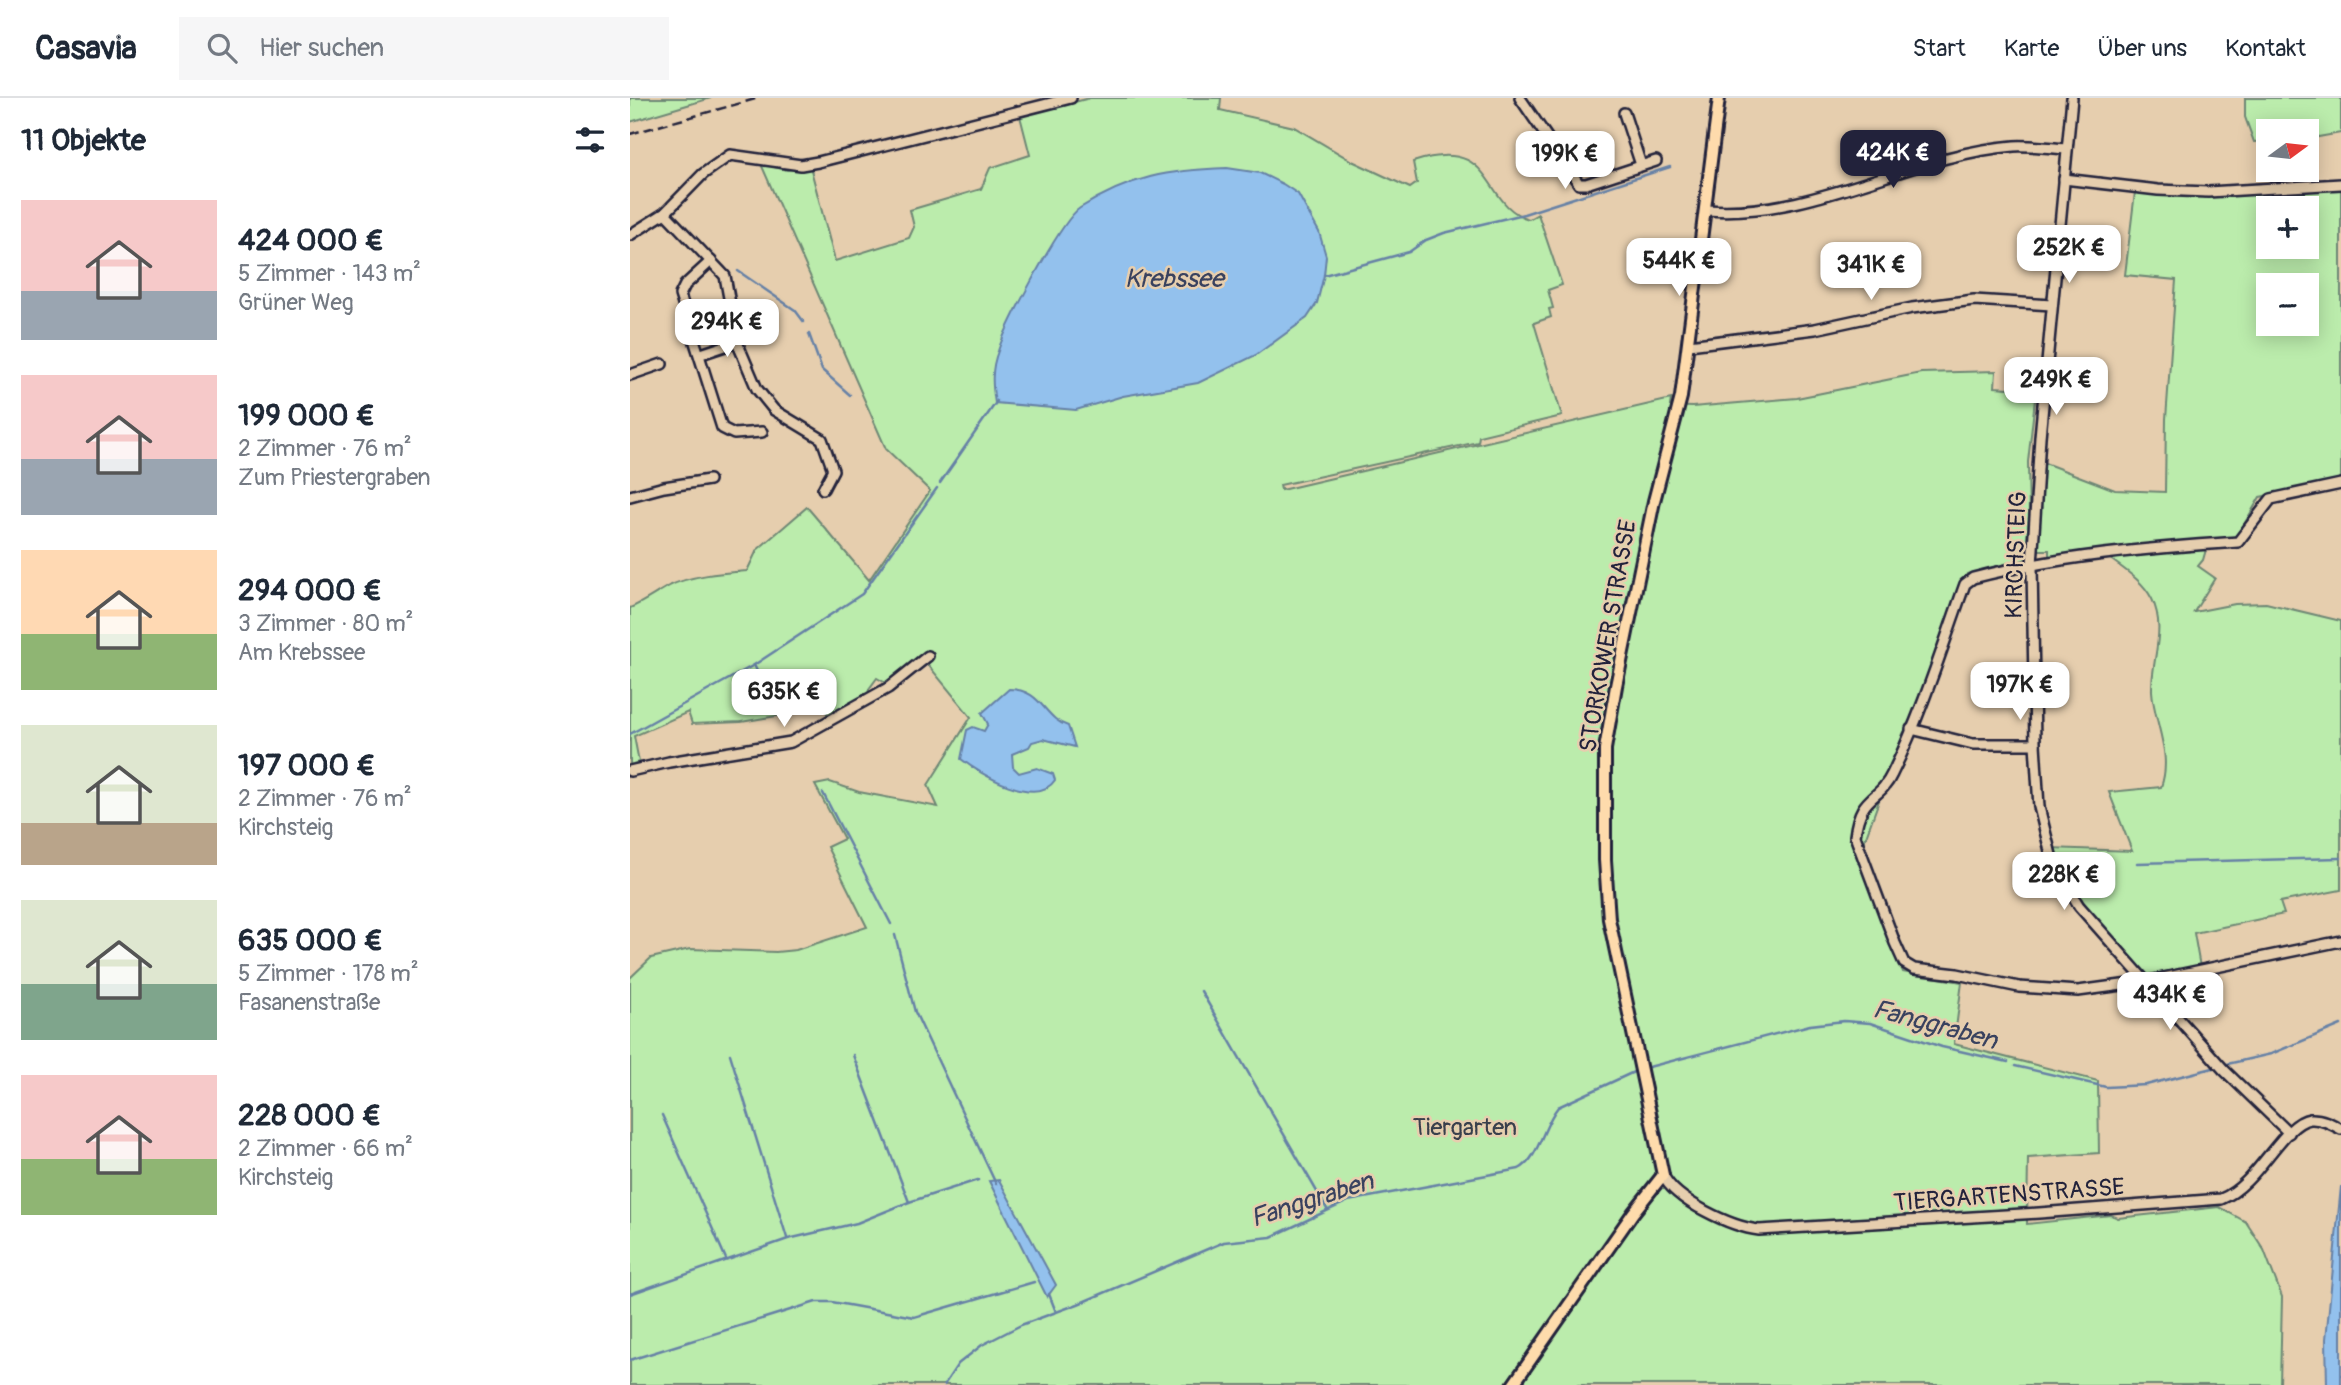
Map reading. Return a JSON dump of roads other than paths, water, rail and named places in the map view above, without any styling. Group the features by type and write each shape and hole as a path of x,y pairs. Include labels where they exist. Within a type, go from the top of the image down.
{"main road":[{"name":"STORKOWER STRASSE","path":"1663,1175 1609,919 1605,860 1605,749 1636,588 1681,397 1707,210 1719,98"},
{"path":"1513,1385 1641,1202 1663,1175"}],"street":[{"path":"630,235 665,213 704,173 730,155 754,156 802,165 1071,98"},
{"path":"1520,98 1579,184 1656,161"},
{"name":"KIRCHSTEIG","path":"2072,98 2040,437 2032,565 2035,744 2039,807 2056,870 2078,906 2221,1066 2289,1133"},
{"path":"1624,113 1641,165"},
{"path":"1707,210 1775,207 1819,199 1900,172 2000,148 2067,149"},
{"path":"2064,179 2197,192 2341,184"},
{"path":"665,213 725,276 737,342 750,375 764,398 775,410 817,435 826,444 833,470 823,489"},
{"path":"711,261 685,285 680,295 701,354 722,428 734,434 762,432"},
{"path":"1689,345 1815,329 1912,308 1974,300 2052,305"},
{"path":"701,354 737,342"},
{"path":"630,375 662,364"},
{"path":"630,496 709,480"},
{"path":"2341,484 2271,499 2238,542 2178,546 2032,565 1973,578 1965,584 1891,777 1865,803 1857,818 1855,836 1895,943 1904,962 1914,969 1957,974 2019,988 2078,990 2144,982 2341,941"},
{"path":"630,771 791,742 887,688 928,656"},
{"path":"1911,729 1973,744 2035,744"},
{"name":"TIERGARTENSTRASSE","path":"1663,1175 1672,1189 1686,1199 1726,1220 1759,1230 2039,1213 2221,1199 2247,1183 2289,1133 2310,1119 2320,1120 2341,1129"}],"water":[{"name":"Krebssee","path":"1227,168 1260,173 1298,194 1319,232 1326,256 1324,275 1317,303 1307,318 1256,355 1198,383 1123,396 1076,410 995,403 993,371 1003,338 1022,298 1071,217 1099,197 1134,182 1168,173"},
{"path":"1009,689 1029,694 1053,717 1068,726 1075,747 1043,739 1012,754 1013,767 1019,773 1037,768 1053,774 1055,780 1047,788 1035,791 1008,786 981,773 961,759 967,730 973,727 984,731 988,724 982,713"},
{"path":"999,1180 1056,1285 1047,1297 989,1181"},
{"path":"2341,1186 2341,1385 2327,1385 2326,1339"}],"waterway":[{"path":"1324,275 1409,252 1426,240 1444,233 1524,214 1670,167"},
{"path":"738,271 795,310 804,322"},
{"path":"809,334 822,370 850,395"},
{"path":"940,483 997,401"},
{"path":"630,734 754,665 862,594 937,488"},
{"path":"754,665 778,714"},
{"path":"823,793 891,924"},
{"path":"2137,863 2341,858"},
{"path":"895,935 915,1012 996,1184"},
{"path":"1201,991 1327,1209"},
{"name":"Fanggraben","path":"1645,1068 1810,1025 1844,1021 1870,1023 1942,1047 2008,1062"},
{"name":"Fanggraben","path":"2223,1065 2271,1054 2341,1025"},
{"path":"730,1054 787,1238"},
{"path":"853,1055 909,1202"},
{"name":"Fanggraben","path":"2015,1066 2106,1087 2146,1085 2217,1067"},
{"name":"Fanggraben","path":"944,1385 958,1364 982,1345 1021,1325 1078,1304 1224,1242 1271,1237 1348,1201 1519,1169 1531,1158 1558,1107 1638,1070"},
{"path":"662,1115 726,1259"},
{"path":"630,1294 788,1239 857,1223 909,1202 978,1180"},
{"path":"630,1360 816,1302 832,1302 914,1317 1034,1282"},
{"path":"1049,1294 1056,1312"}],"railway":[{"path":"630,134 759,98"}],"park label":[{"name":"Tiergarten","path":"1465,1127"}]}
